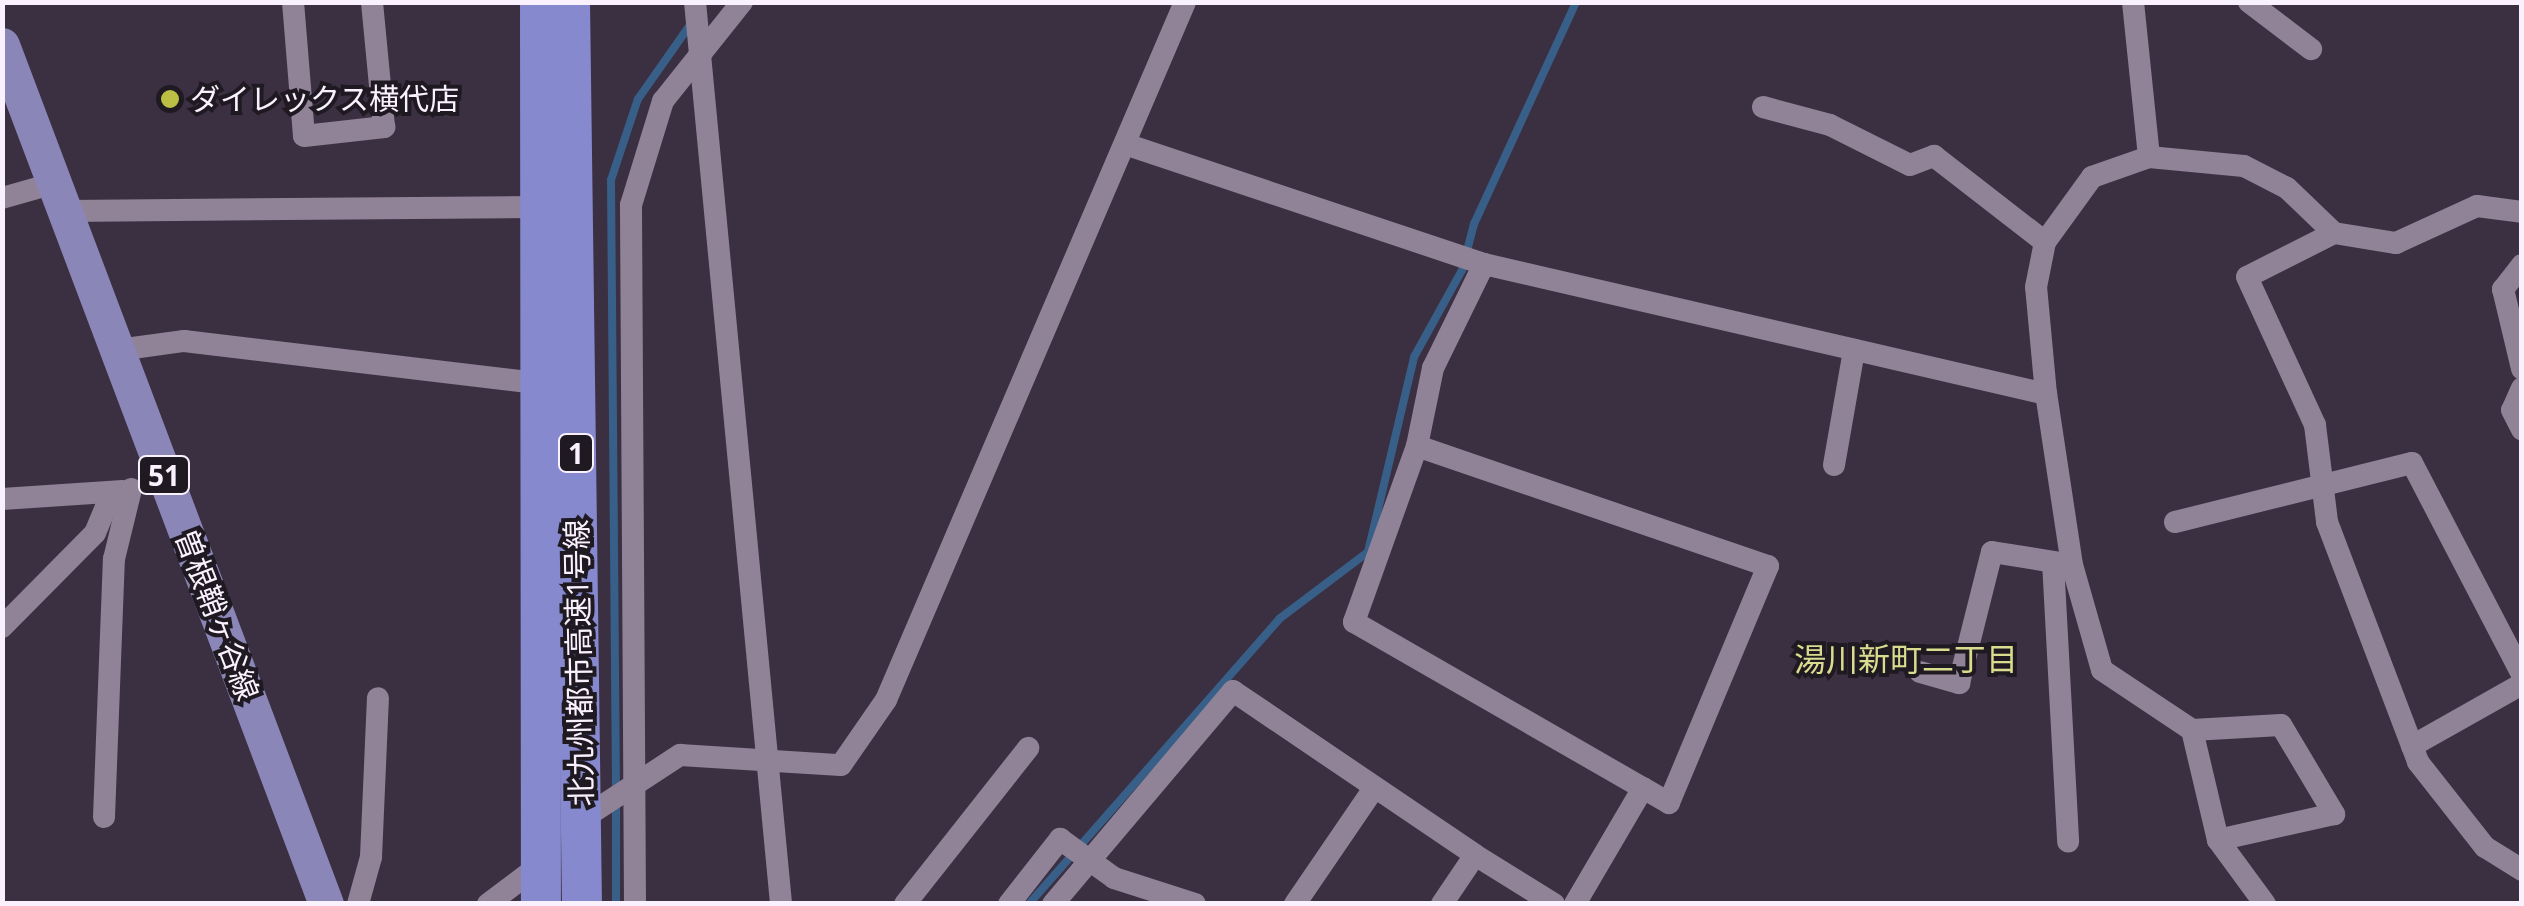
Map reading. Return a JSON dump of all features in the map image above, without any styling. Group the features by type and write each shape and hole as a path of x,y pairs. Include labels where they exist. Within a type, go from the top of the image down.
{"highway":[{"name":"北九州都市高速1号線","path":"540,2 541,904"},
{"name":"北九州都市高速1号線","path":"570,2 582,904"}],"main road":[{"name":"曽根鞘ヶ谷線","path":"2,46 326,904"}],"street":[{"path":"293,2 304,136 384,127 372,2"},
{"path":"695,2 781,904"},
{"path":"635,904 631,205 663,101 742,2"},
{"path":"488,904 528,879 587,812 680,755 770,764 841,765 886,700 1130,146 1186,2"},
{"path":"2134,2 2149,157"},
{"path":"2248,2 2281,18 2311,49"},
{"path":"1763,107 1830,125 1910,164 1934,156 2044,242"},
{"path":"1130,146 1484,264 2046,394"},
{"path":"2068,842 2062,564 2036,286 2044,242 2092,177 2149,157 2244,166 2288,188 2334,232 2396,243 2477,206 2522,212"},
{"path":"2,198 535,207"},
{"path":"2334,232 2247,277 2314,425 2328,479 2327,522 2412,746 2485,847 2522,870"},
{"path":"1417,446 1768,566 1669,803 1354,622 1417,446 1433,368 1484,264"},
{"path":"2522,265 2503,289 2522,370"},
{"path":"118,350 184,340 537,382"},
{"path":"1834,464 1854,350"},
{"path":"2522,388 2512,410 2522,430"},
{"path":"2175,522 2328,479 2412,463 2522,674"},
{"path":"2,499 121,492 165,479"},
{"path":"2,626 95,533 121,492"},
{"path":"104,818 114,559 121,492"},
{"path":"1920,672 1959,683 1992,552 2062,564"},
{"path":"2062,564 2102,670 2192,730 2281,724 2334,814 2218,840"},
{"path":"2412,746 2522,684"},
{"path":"1053,904 1233,691 1554,904"},
{"path":"358,904 371,857 378,698"},
{"path":"2192,730 2218,840 2264,904"},
{"path":"905,904 1028,748"},
{"path":"1294,904 1374,788"},
{"path":"1575,904 1643,788"},
{"path":"1009,904 1060,839 1114,878 1195,904"},
{"path":"1442,904 1475,855"}],"waterway":[{"path":"1029,904 1279,619 1368,552 1414,357 1462,270 1474,224 1576,2"},
{"path":"616,790 611,180 638,99 690,25"},
{"path":"616,804 616,904"}],"place":[{"name":"ダイレックス横代店","path":"170,99"}],"district":[{"name":"湯川新町二丁目","path":"1906,659"}]}
